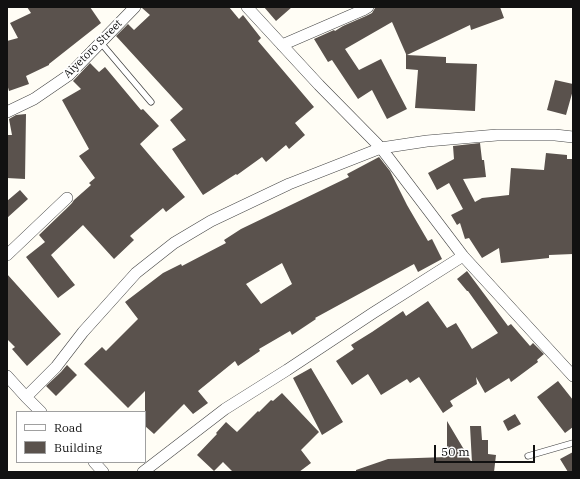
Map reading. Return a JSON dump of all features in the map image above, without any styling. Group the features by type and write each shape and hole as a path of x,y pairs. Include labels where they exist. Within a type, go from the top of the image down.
{"street":[{"name":"Aiyetoro Street","path":"7,112 34,100 69,75 135,7"},
{"path":"247,7 319,86 381,148 463,256 573,376"},
{"path":"282,46 368,7"},
{"path":"26,397 56,367 83,332 136,273 174,243 211,221 289,184 381,148 427,141 497,135 555,135 573,137"},
{"path":"7,256 68,198"},
{"path":"143,472 225,409 463,256"},
{"path":"7,376 40,411"},
{"path":"95,463 103,472"}],"lane":[{"path":"100,43 151,102"},
{"path":"528,456 573,443"}],"building":[{"path":"27,7 90,7 101,23 49,65 26,76 29,84 9,91 7,84 7,41 18,38 10,23 31,13"},
{"path":"142,7 229,7 239,19 243,15 261,38 258,41 314,107 295,123 305,135 289,149 286,145 266,162 262,157 237,175 236,174 203,195 172,149 186,140 170,120 183,109 116,36 128,24 134,30 150,15"},
{"path":"264,7 292,7 276,21"},
{"path":"377,7 500,7 504,18 471,30 470,25 407,55 446,57 446,63 477,64 475,111 415,108 418,70 406,69 406,54 392,22 345,49 359,70 381,59 407,109 387,119 372,90 358,99 332,60 328,62 314,39 334,30 335,31 372,13"},
{"path":"90,63 99,72 105,67 141,110 143,109 159,126 140,144 185,197 166,212 163,208 130,236 134,240 114,259 83,225 51,255 75,285 58,298 26,257 45,242 39,235 91,185 89,183 95,178 79,156 89,149 62,100 81,89 73,81"},
{"path":"555,80 573,84 573,90 566,115 547,110"},
{"path":"26,114 25,179 7,178 7,135 12,135 9,119 16,115"},
{"path":"480,143 486,177 463,179 475,202 482,198 509,195 511,168 544,170 546,153 567,155 567,159 573,159 573,254 549,255 549,258 501,263 499,248 482,258 469,238 465,239 460,223 457,225 451,215 463,209 449,183 437,190 428,173 454,159 453,146"},
{"path":"379,157 390,171 407,205 428,241 432,239 442,259 418,272 414,264 315,318 316,319 292,335 290,331 259,349 260,351 238,366 235,361 198,391 208,403 193,414 184,404 154,434 146,427 145,391 128,408 84,364 102,347 106,351 138,319 125,302 163,273 181,264 182,266 226,243 224,240 241,229 349,177 347,174","holes":["282,263 292,284 261,304 246,284"]},
{"path":"20,190 28,199 7,218 7,201"},
{"path":"467,271 508,326 511,324 530,346 533,343 544,354 537,360 538,362 511,382 509,378 485,393 476,377 477,384 450,401 453,406 443,413 419,377 410,383 407,379 381,395 368,374 352,385 336,361 354,349 351,345 403,311 406,316 428,301 447,328 456,323 472,349 498,333 468,291 457,279"},
{"path":"7,274 61,334 27,366 12,349 15,347 7,339"},
{"path":"67,365 77,375 56,396 46,386"},
{"path":"311,368 343,422 322,435 293,378"},
{"path":"558,381 573,400 573,427 565,433 537,397"},
{"path":"282,393 319,432 301,450 311,463 299,472 233,472 223,462 214,471 197,455 226,422 237,432 258,411 259,412 271,400 273,401"},
{"path":"515,414 521,424 508,431 503,421"},
{"path":"447,421 472,463 470,426 481,426 482,440 488,440 488,454 496,455 494,472 356,472 356,470 388,459 447,457"},
{"path":"573,452 573,472 568,472 560,459"}]}
